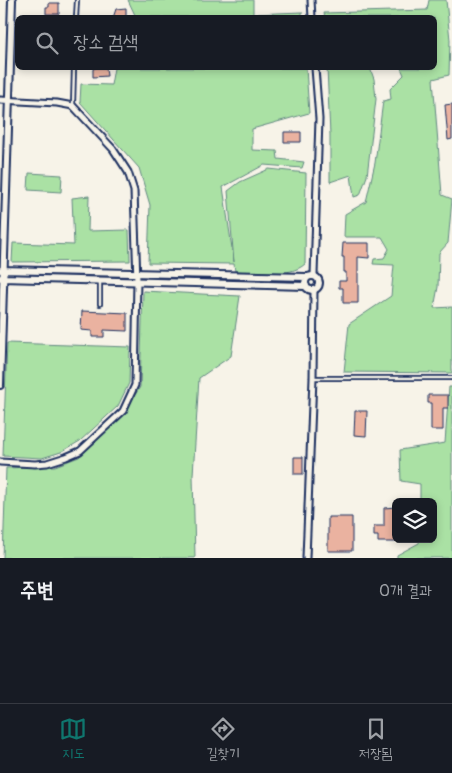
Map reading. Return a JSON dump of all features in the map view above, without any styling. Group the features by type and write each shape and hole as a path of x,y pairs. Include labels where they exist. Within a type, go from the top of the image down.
{"street":[{"path":"0,384 3,207 12,0"},
{"path":"311,0 312,15"},
{"path":"306,286 305,281 311,276 318,119 315,70"},
{"path":"0,100 57,103 73,106 113,149 132,182 135,202 137,273 135,385 123,411 80,451 66,457 47,463 35,464 0,462"},
{"path":"2,270 311,276 318,278 320,282 319,287 314,290 306,286 2,278"},
{"path":"306,558 313,378 314,290"}],"lane":[{"path":"76,15 77,0"},
{"path":"73,106 74,70"},
{"path":"100,280 100,304"},
{"path":"313,378 452,378"}],"green space":[{"path":"128,0 253,0 253,14 302,12 302,15 135,15"},
{"path":"429,0 446,0 450,40 449,75 433,79 442,195 452,199 448,243 439,253 438,287 434,308 452,307 452,373 344,372 349,324 391,296 394,265 373,264 374,259 384,258 389,249 382,237 344,237 345,214 366,202 375,163 383,101 391,99 390,89 404,75 402,70 437,70 437,15 324,15 324,13 427,10"},
{"path":"114,70 306,70 309,113 252,129 252,150 277,151 278,159 304,162 302,168 264,165 223,187 234,262 228,191 240,182 269,169 306,173 305,264 290,271 272,273 235,271 234,264 148,263 150,205 139,168 80,102 81,84 111,85"},
{"path":"327,70 371,70 374,79 376,99 367,176 360,195 354,197 351,175 330,182"},
{"path":"29,173 62,175 61,192 28,190"},
{"path":"89,196 88,231 129,230 130,261 12,262 13,243 74,245 72,198"},
{"path":"143,291 240,296 231,356 199,378 193,475 195,558 3,558 6,468 55,466 79,457 121,417 140,387"},
{"path":"7,343 130,347 129,383 118,406 80,441 61,452 42,458 3,456"},
{"path":"449,387 452,387 452,558 397,558 397,555 419,543 437,543 437,498 420,498 420,484 401,481 400,450 445,443"}],"building":[{"path":"49,3 59,3 59,14 46,14 46,7 49,7"},
{"path":"126,8 126,15 114,15 116,9"},
{"path":"93,70 106,70 107,76 93,77"},
{"path":"452,104 452,139 448,140 445,105"},
{"path":"284,132 301,132 301,142 284,142"},
{"path":"343,243 369,243 369,258 358,257 358,303 343,303 343,288 339,288 339,281 346,281 344,257 342,257"},
{"path":"82,311 127,313 127,331 104,330 104,337 92,337 92,331 81,330"},
{"path":"428,395 448,395 448,408 443,408 443,430 431,430 431,403 428,403"},
{"path":"355,411 367,411 366,436 354,435"},
{"path":"294,457 303,457 303,474 294,474"},
{"path":"392,507 392,542 378,542 378,536 374,536 374,526 384,526 384,508"},
{"path":"328,517 352,517 352,551 328,551"}]}
